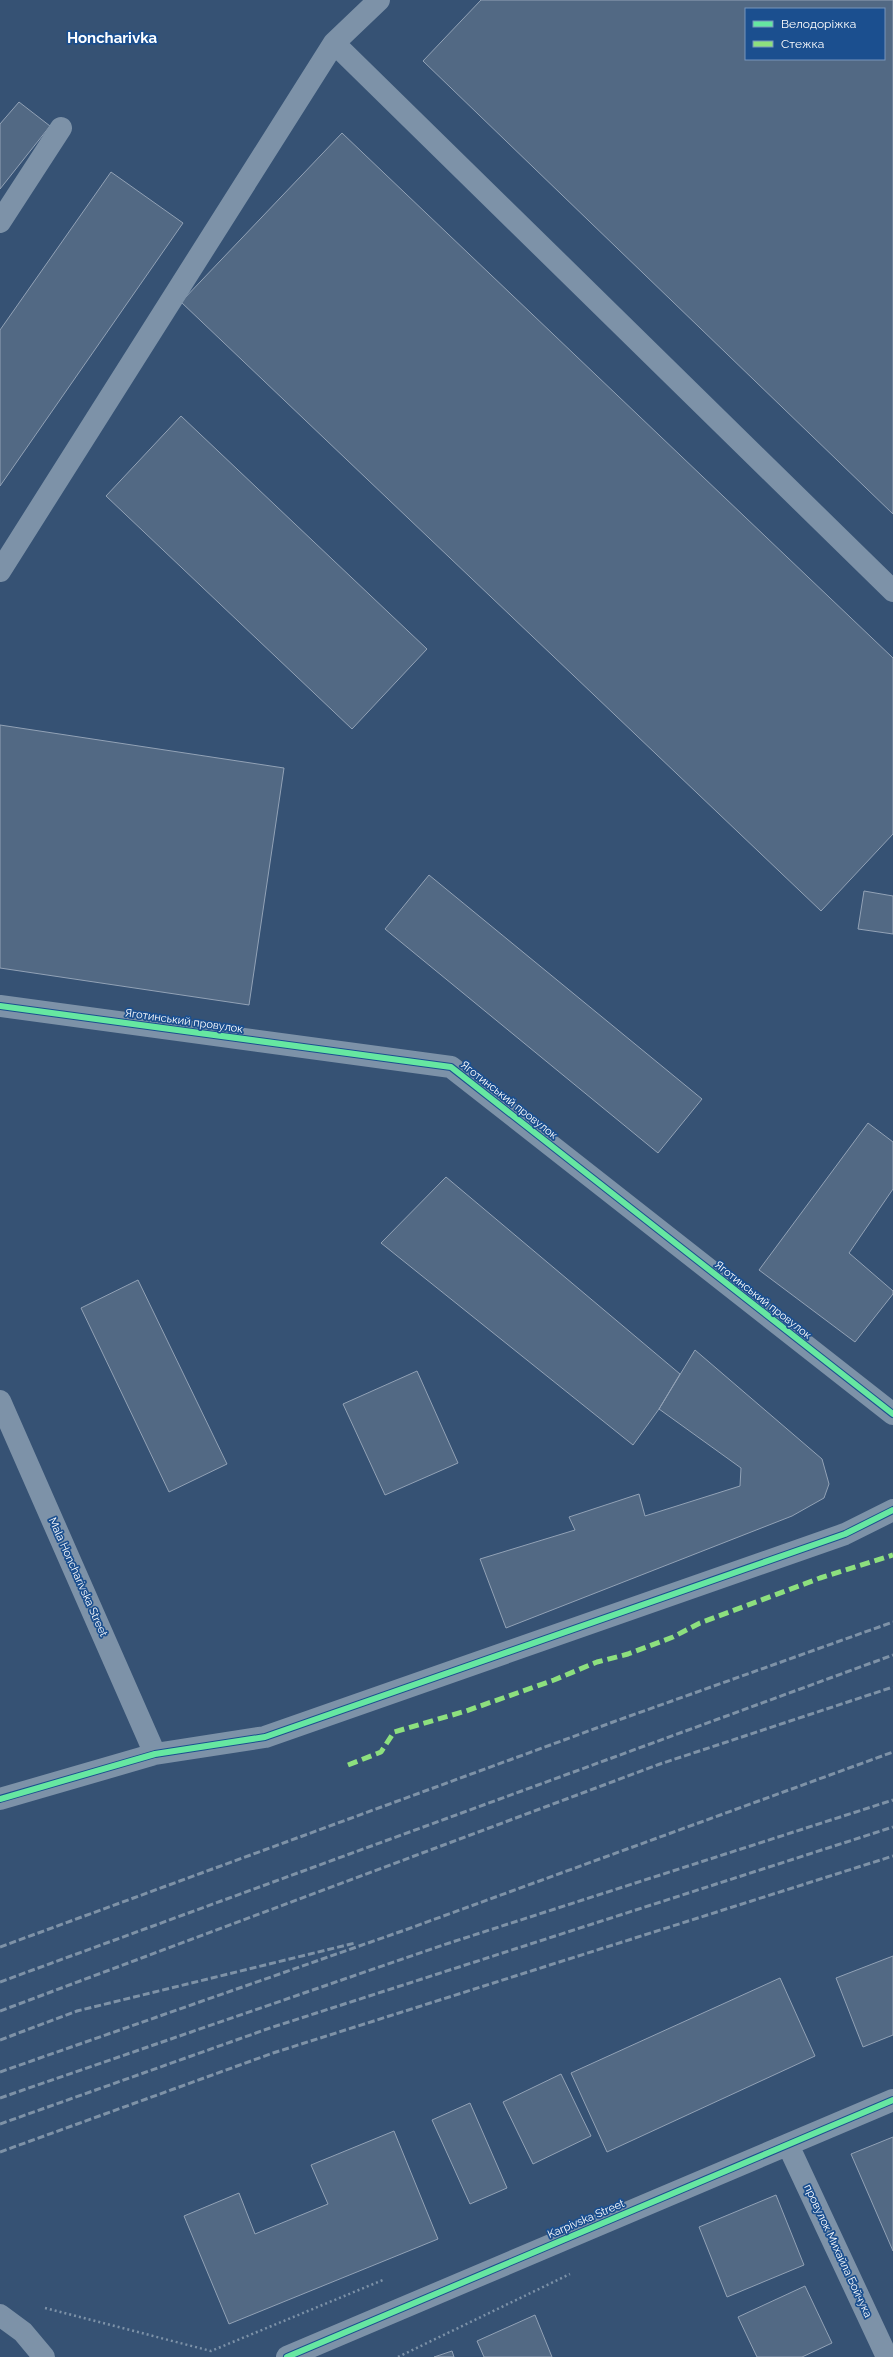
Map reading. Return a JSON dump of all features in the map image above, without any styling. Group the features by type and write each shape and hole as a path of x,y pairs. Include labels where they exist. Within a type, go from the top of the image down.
{"street":[{"path":"0,572 334,43 379,0"},
{"path":"334,43 893,591"},
{"path":"0,222 61,128"},
{"name":"Яготинський провулок","path":"0,1006 451,1067 893,1414"},
{"name":"Mala Honcharivska Street","path":"0,1401 155,1754"},
{"path":"0,1799 155,1754 265,1737 845,1534 893,1510"},
{"name":"Karpivska Street","path":"288,2357 893,2100"},
{"name":"провулок Михайла Бойчука","path":"788,2145 887,2357"},
{"path":"0,2315 23,2332 44,2357"}],"path":[{"path":"44,2308 211,2351 387,2278"}],"building":[{"path":"481,0 893,0 893,514 423,61"},
{"path":"19,102 50,126 0,189 0,124"},
{"path":"342,133 893,658 893,834 821,911 181,302"},
{"path":"111,172 183,223 0,486 0,330"},
{"path":"181,416 427,649 352,729 106,496"},
{"path":"0,725 284,768 249,1005 0,968"},
{"path":"429,875 702,1099 658,1153 385,929"},
{"path":"864,891 893,896 893,934 858,929"},
{"path":"868,1123 893,1142 893,1189 849,1253 893,1291 893,1294 855,1342 759,1270"},
{"path":"446,1177 680,1374 659,1409 633,1445 381,1243"},
{"path":"138,1280 227,1464 169,1492 81,1308"},
{"path":"695,1350 822,1459 829,1484 824,1498 792,1516 506,1628 480,1559 575,1530 569,1517 639,1494 645,1516 740,1486 741,1468 659,1409"},
{"path":"417,1371 458,1463 385,1495 343,1404"},
{"path":"893,1956 893,2035 863,2047 836,1978"},
{"path":"780,1978 815,2056 607,2152 571,2073"},
{"path":"561,2074 591,2136 533,2164 503,2102"},
{"path":"470,2103 507,2188 470,2204 432,2120"},
{"path":"394,2131 438,2239 229,2324 184,2216 239,2193 255,2234 328,2204 311,2165"},
{"path":"893,2137 893,2251 851,2154"},
{"path":"776,2195 804,2265 727,2297 699,2227"},
{"path":"805,2286 832,2343 802,2357 757,2357 738,2317"},
{"path":"535,2315 552,2357 484,2357 477,2341"},
{"path":"452,2351 454,2357 434,2357"}],"railway":[{"path":"0,1947 613,1722 893,1622"},
{"path":"0,1982 893,1655"},
{"path":"0,2011 660,1764 893,1687"},
{"path":"0,2072 405,1930 893,1752"},
{"path":"0,2098 443,1945 893,1800"},
{"path":"0,2124 270,2028 893,1827"},
{"path":"0,2152 273,2053 893,1856"},
{"path":"0,2040 77,2011 355,1943"}],"marked path":[{"path":"348,1765 381,1752 394,1732 466,1711 554,1680 597,1662 628,1654 673,1637 700,1623 820,1578 893,1555"}],"cycle path":[{"path":"0,1006 451,1067 893,1414"},
{"path":"0,1799 155,1754 265,1737 845,1534 893,1510"},
{"path":"287,2357 893,2100"}],"district":[{"name":"Honcharivka","path":"112,38"}]}
